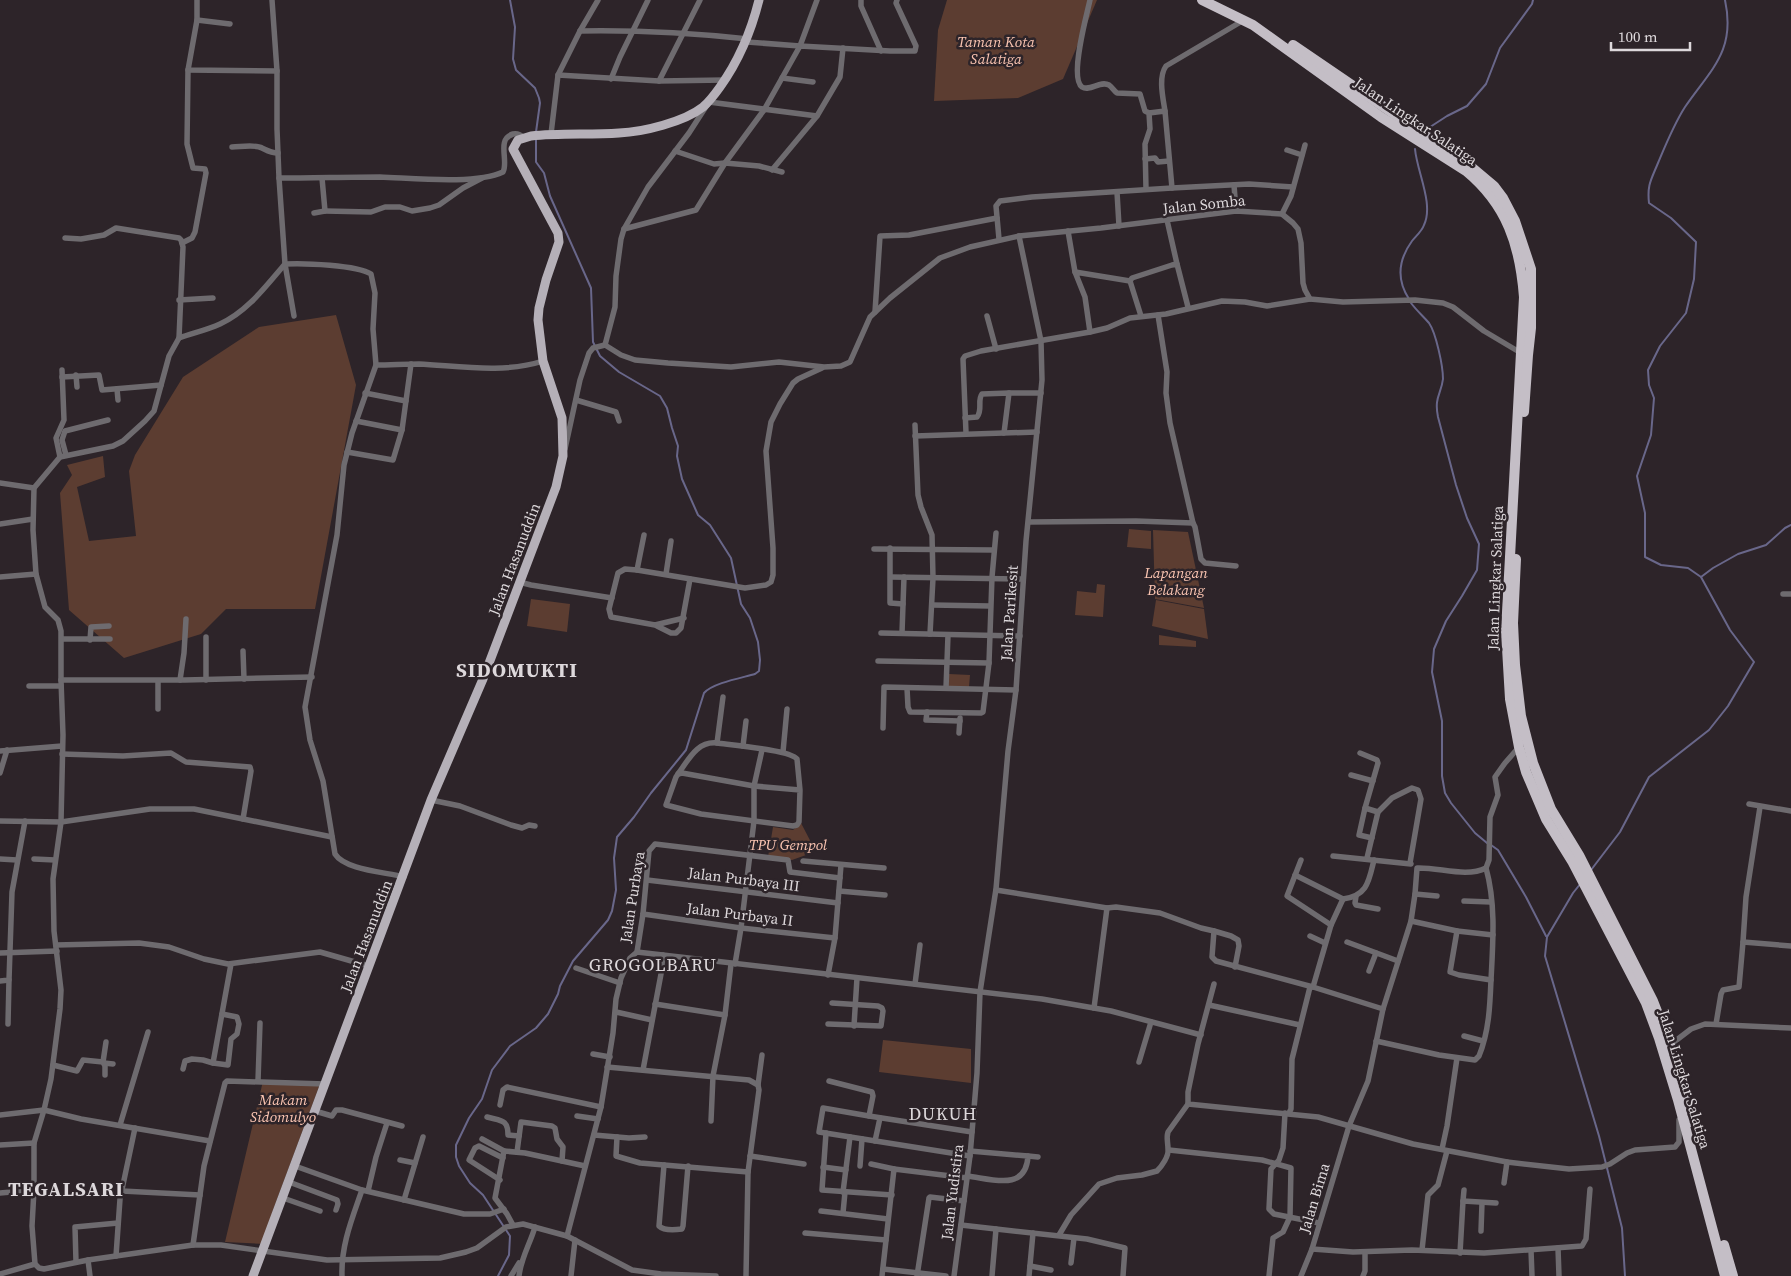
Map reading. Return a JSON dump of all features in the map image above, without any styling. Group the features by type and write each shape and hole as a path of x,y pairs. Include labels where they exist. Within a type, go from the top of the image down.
{"highway":[{"name":"Jalan Lingkar Salatiga","path":"1202,0 1244,20 1269,36 1381,116 1443,155 1478,181 1498,204 1510,229 1517,246 1522,272 1524,354 1506,631 1507,676 1535,796 1546,818 1575,858 1646,1003 1672,1068 1733,1276"},
{"name":"Jalan Lingkar Salatiga","path":"1218,0 1269,28 1470,165 1494,186 1503,198 1515,221 1530,269 1531,328 1524,354"},
{"name":"Jalan Lingkar Salatiga","path":"1592,893 1653,1001 1670,1045 1672,1068"},
{"name":"Jalan Lingkar Salatiga","path":"1681,1098 1725,1276"}],"main road":[{"path":"529,137 551,134 621,133 641,130 694,113 709,102 725,80 747,40 759,0"},
{"name":"Jalan Hasanuddin","path":"253,1276 432,798 483,679 554,495 564,436 562,418 542,361 538,332 539,308 558,242 558,233 514,149 529,137"}],"street":[{"path":"182,243 192,238 194,232 206,171 206,169 193,168 187,144 188,70 197,20 197,0"},
{"path":"272,0 277,71 279,178 285,264 294,316"},
{"path":"551,134 558,75 598,0"},
{"path":"611,79 648,0"},
{"path":"659,81 700,0"},
{"path":"624,229 696,210 725,163 764,110 800,46 817,0"},
{"path":"861,0 861,6 881,51"},
{"path":"580,31 633,30 684,32 800,46 915,51 916,46 896,0"},
{"path":"1090,0 1078,56 1080,84 1085,88 1106,84 1117,93 1139,94 1145,111 1148,113 1150,129 1145,140 1146,189"},
{"path":"197,20 230,24"},
{"path":"1172,188 1164,111 1163,72 1166,66 1244,20"},
{"path":"772,170 817,116 840,77 843,48"},
{"path":"188,70 277,71"},
{"path":"558,75 659,81 725,80"},
{"path":"782,78 814,82"},
{"path":"605,345 615,307 616,276 624,229 648,188 709,102 817,116"},
{"path":"1148,113 1164,111"},
{"path":"279,178 448,179 485,177 503,172 505,168 504,145 506,139 512,134 529,137"},
{"path":"1305,145 1294,187 1282,214 1298,229 1302,243 1301,270 1303,282 1310,299"},
{"path":"232,148 256,147 268,152 278,153"},
{"path":"1287,150 1302,155"},
{"path":"675,151 714,164 725,163 782,172"},
{"path":"1145,159 1155,158 1158,162 1169,161"},
{"path":"314,213 325,211 371,212 385,207 400,207 412,211 430,208 439,205 463,188 485,177"},
{"path":"322,178 325,211"},
{"path":"999,239 996,206 1000,201 1146,189 1234,185 1294,187"},
{"path":"1234,185 1236,211"},
{"path":"1117,192 1119,226"},
{"name":"Jalan Somba","path":"875,312 940,258 999,239 1236,211 1282,214"},
{"path":"562,456 570,433 582,372 589,353 596,347 605,345 622,355 641,361 731,367 779,362 796,362 824,367 841,366 850,362 868,320 875,312 880,236 909,235 997,218"},
{"path":"1167,220 1188,307"},
{"path":"65,238 81,239 104,236 116,228 179,238 182,243 179,338 169,356 154,411 124,441 113,446 63,456 34,488 33,519 36,574 45,607 57,619 62,639 61,822 53,878 56,948 61,990 53,1065 44,1110 34,1143 32,1226 35,1264 44,1269 88,1260 193,1245 221,1244 327,1260 426,1259 452,1256 477,1248 499,1231 510,1226 523,1224 567,1236 632,1273 716,1276"},
{"path":"1068,231 1075,272 1085,298 1090,332"},
{"name":"Jalan Parikesit","path":"980,992 996,890 1008,751 1016,690 1023,579 1041,393 1041,341 1019,236"},
{"path":"179,338 220,324 236,316 250,304 285,264"},
{"path":"285,264 340,267 366,271 371,274 375,292 374,329 376,365 356,421 344,465 337,535 305,707 310,740 323,781 335,854 344,864 404,877"},
{"path":"1130,281 1135,276 1177,264"},
{"path":"1075,272 1130,281"},
{"path":"1130,281 1141,316"},
{"path":"180,300 213,298"},
{"path":"966,434 963,359 965,356 1090,332 1141,316 1158,315 1222,300 1267,306 1310,299 1343,302 1415,300 1443,303 1453,307 1484,331 1524,354"},
{"path":"1158,315 1167,372 1166,393 1170,423 1201,559 1205,563 1236,566"},
{"path":"987,316 996,349"},
{"path":"376,365 411,364 485,368 530,365 542,361"},
{"path":"347,452 393,460 402,430 411,364"},
{"path":"690,578 684,618 681,628 676,633 671,633 655,625 614,619 609,614 618,573 626,569 666,574 690,578 730,585 744,588 766,585 771,582 773,575 766,451 771,422 795,381 824,367"},
{"path":"63,456 56,438 64,420 62,373 99,375 102,393 117,389 161,384"},
{"path":"76,375 77,387"},
{"path":"117,389 118,400"},
{"path":"1004,433 1009,393"},
{"path":"965,418 977,417 982,394 1041,393"},
{"path":"365,394 406,401"},
{"path":"576,400 616,412 618,421"},
{"path":"63,456 62,440 65,431 108,420"},
{"path":"356,421 402,430"},
{"path":"914,425 918,495 932,535 933,578 930,634"},
{"path":"915,436 1038,432"},
{"path":"0,483 34,488"},
{"path":"0,524 33,519"},
{"path":"1029,522 1136,521 1193,523"},
{"path":"907,688 908,710 910,712 960,713 982,711 989,663 993,550 996,533"},
{"path":"637,570 644,535"},
{"path":"666,574 671,542"},
{"path":"874,548 993,550"},
{"path":"890,548 891,603 903,604"},
{"path":"0,577 36,574"},
{"path":"891,577 992,577 1023,579"},
{"path":"902,633 904,577"},
{"path":"519,582 612,598"},
{"path":"1783,594 1791,594"},
{"path":"932,605 990,606"},
{"path":"655,625 684,618"},
{"path":"180,680 186,619"},
{"path":"90,640 91,627 109,626"},
{"path":"881,632 1020,636"},
{"path":"946,688 948,635"},
{"path":"206,637 206,680"},
{"path":"62,639 110,639"},
{"path":"243,651 244,679"},
{"path":"878,661 989,663"},
{"path":"29,686 61,683 312,677"},
{"path":"158,681 158,709"},
{"path":"883,728 884,687 1016,690"},
{"path":"717,743 723,697"},
{"path":"783,752 787,709"},
{"path":"927,712 926,720 960,721"},
{"path":"959,733 960,713"},
{"path":"743,746 746,721"},
{"path":"708,742 743,746 783,752 794,755 797,758 800,790 799,822 797,825 701,814 666,805 678,774 699,747 708,742"},
{"path":"0,751 62,746"},
{"path":"1376,1041 1457,1058 1472,1060 1478,1058 1489,1019 1493,935 1490,884 1486,868 1490,848 1490,817 1498,795 1495,777 1505,763 1523,746"},
{"path":"0,774 7,750"},
{"path":"711,1121 713,1076 741,928 754,821 754,786 762,750"},
{"path":"62,754 123,756 170,753 186,762 250,768 252,771 243,819"},
{"path":"1360,753 1378,762 1359,835 1372,838"},
{"path":"678,774 688,774 754,786 800,790"},
{"path":"1351,775 1373,781"},
{"path":"1367,858 1378,812 1396,795 1412,788 1418,790 1420,794 1420,804 1410,863"},
{"path":"432,798 522,828 529,825 535,826"},
{"path":"1749,804 1791,811"},
{"path":"1716,1024 1723,990 1739,987 1746,897 1760,807"},
{"path":"0,821 61,822 133,811 169,808 194,809 332,837"},
{"path":"1365,808 1378,812"},
{"path":"8,1024 12,892 24,821"},
{"name":"Jalan Purbaya","path":"637,952 649,851 653,845 659,844 750,856"},
{"path":"750,856 789,861 790,872 840,878"},
{"path":"1333,856 1410,863 1417,868 1473,872 1486,868"},
{"path":"0,858 17,860"},
{"path":"34,859 55,860"},
{"path":"1301,860 1288,898 1331,925"},
{"path":"1295,875 1343,899 1356,896 1361,892 1368,883 1374,860"},
{"path":"803,862 884,868"},
{"path":"828,975 835,938 841,865"},
{"name":"Jalan Bima","path":"1301,1276 1312,1249 1349,1126 1368,1081 1383,1009 1411,921 1417,868"},
{"name":"Jalan Purbaya III","path":"647,880 838,903"},
{"path":"996,890 1107,908 1113,907 1160,913 1238,940 1239,946 1235,967"},
{"path":"839,891 885,895"},
{"path":"1415,894 1438,896"},
{"path":"1356,896 1356,904 1378,909"},
{"path":"1319,1223 1274,1214 1269,1209 1270,1172 1272,1166 1279,1160 1283,1148 1287,1113 1291,1109 1291,1067 1300,1024 1331,925 1343,899"},
{"path":"1464,900 1491,902"},
{"path":"1094,1008 1107,908"},
{"name":"Jalan Purbaya II","path":"643,914 741,928 835,938"},
{"path":"1411,921 1457,931 1493,935"},
{"path":"1214,931 1213,960 1383,1009"},
{"path":"1457,931 1450,972 1459,976 1491,980"},
{"path":"1310,936 1325,944"},
{"path":"1347,942 1398,961"},
{"path":"1743,942 1791,946"},
{"path":"0,953 139,943 169,947 204,959 231,964 320,952 369,966"},
{"path":"915,984 920,945"},
{"path":"567,1236 601,1107 610,1057 616,999 627,964 637,952 1042,999 1094,1008 1201,1034"},
{"path":"1370,972 1376,953"},
{"path":"643,1070 662,974 663,954"},
{"path":"213,1063 231,964"},
{"path":"576,968 620,983"},
{"path":"854,1026 856,978"},
{"path":"0,981 9,980"},
{"path":"1060,1235 1071,1215 1099,1184 1117,1178 1157,1171 1165,1160 1169,1150 1166,1137 1168,1132 1188,1104 1188,1092 1214,984"},
{"name":"Jalan Yudistira","path":"954,1276 970,1154 980,992"},
{"path":"828,1024 880,1027 883,1011 878,1006 832,1003"},
{"path":"655,1004 725,1015"},
{"path":"1209,1005 1300,1024"},
{"path":"616,1012 652,1020"},
{"path":"183,1069 184,1063 187,1060 203,1060 228,1065 231,1039 237,1034 239,1024 237,1017 222,1014"},
{"path":"1139,1062 1151,1022"},
{"path":"258,1081 260,1023"},
{"path":"1670,1045 1696,1027 1705,1024 1791,1028"},
{"path":"120,1125 148,1032"},
{"path":"1464,1036 1483,1041"},
{"path":"105,1075 106,1042"},
{"path":"593,1054 610,1057"},
{"path":"746,1276 748,1172 762,1055"},
{"path":"1422,1250 1428,1195 1439,1182 1445,1150 1457,1058"},
{"path":"53,1065 77,1071 83,1060 113,1064"},
{"path":"607,1067 749,1080 758,1085"},
{"path":"193,1245 204,1166 225,1083 227,1081 258,1081 325,1084"},
{"path":"829,1081 872,1092 869,1116"},
{"path":"500,1105 503,1090 507,1087 601,1107"},
{"path":"1188,1104 1318,1117 1338,1121 1394,1140 1507,1162 1569,1169 1602,1167 1635,1150 1675,1147 1680,1137 1681,1098"},
{"path":"972,1132 822,1108 819,1132 970,1154 1038,1157"},
{"path":"0,1115 44,1110 210,1141"},
{"path":"316,1111 332,1116 336,1110 342,1110 387,1124 402,1126"},
{"path":"577,1116 598,1119"},
{"path":"487,1117 505,1122 508,1127 508,1135 519,1136"},
{"path":"875,1141 880,1118"},
{"path":"517,1152 521,1122 555,1128 557,1140 564,1147 562,1161"},
{"path":"342,1276 342,1260 348,1230 365,1191 387,1124"},
{"path":"116,1256 122,1191 135,1128"},
{"path":"826,1133 822,1190 892,1195"},
{"path":"594,1135 644,1137"},
{"path":"404,1200 423,1137"},
{"path":"617,1137 616,1156 640,1163 748,1172"},
{"path":"843,1213 850,1138"},
{"path":"482,1139 504,1151 585,1166"},
{"path":"860,1166 862,1139"},
{"path":"0,1146 34,1143"},
{"path":"500,1180 469,1160 479,1146 503,1158"},
{"path":"1169,1150 1255,1159 1288,1167 1292,1171 1290,1216 1283,1232 1273,1238 1269,1276"},
{"path":"504,1151 496,1198 504,1209 510,1226"},
{"path":"750,1156 804,1164"},
{"path":"870,1164 894,1169 1007,1181 1016,1180 1024,1174 1027,1168 1028,1156"},
{"path":"400,1160 415,1163"},
{"path":"1504,1183 1507,1162"},
{"path":"295,1166 365,1191 464,1214 490,1214 504,1209"},
{"path":"664,1166 659,1226 675,1230 682,1229 683,1226 688,1166"},
{"path":"823,1167 846,1170"},
{"path":"882,1276 894,1169"},
{"path":"289,1182 337,1200 336,1210"},
{"path":"1312,1249 1340,1252 1422,1250 1484,1253 1582,1246 1586,1242 1590,1188"},
{"path":"0,1193 34,1190"},
{"path":"1460,1253 1464,1190"},
{"path":"122,1191 200,1195"},
{"path":"283,1198 320,1211"},
{"path":"918,1274 929,1198 964,1202"},
{"path":"1463,1201 1496,1203"},
{"path":"1481,1231 1482,1202"},
{"path":"820,1211 888,1219"},
{"path":"76,1262 75,1227 118,1223"},
{"path":"961,1225 1060,1235 1125,1248 1123,1276"},
{"path":"510,1276 521,1261 531,1241 535,1227"},
{"path":"992,1276 996,1229"},
{"path":"805,1233 886,1240"},
{"path":"1029,1276 1033,1233"},
{"path":"1071,1262 1074,1238"},
{"path":"571,1276 575,1240"},
{"path":"1558,1248 1559,1276"},
{"path":"1531,1250 1532,1276"},
{"path":"1362,1276 1365,1273 1365,1252"},
{"path":"88,1260 90,1276"},
{"path":"519,1276 521,1261"},
{"path":"0,1274 35,1264"},
{"path":"1030,1266 1051,1270"},
{"path":"883,1269 946,1276"}],"green space":[{"name":"Taman Kota Salatiga","path":"947,0 1097,0 1063,79 1018,98 934,101 938,30"},
{"path":"336,315 356,385 315,609 226,609 201,634 124,658 69,610 60,493 72,475 67,465 103,456 105,477 77,487 89,541 136,536 129,471 135,455 183,377 259,327"},
{"path":"1129,529 1151,531 1151,549 1127,547"},
{"name":"Lapangan Belakang","path":"1153,530 1188,532 1204,608 1155,599"},
{"path":"1097,584 1105,585 1103,617 1075,615 1077,591 1096,593"},
{"path":"531,599 570,604 567,632 527,626"},
{"path":"1156,600 1204,609 1208,639 1152,626"},
{"path":"1159,635 1196,641 1196,647 1159,645"},
{"path":"949,674 970,675 969,687 948,686"},
{"name":"TPU Gempol","path":"801,823 814,848 813,850 809,849 806,855 792,860 768,857 773,827 793,830"},
{"path":"883,1040 971,1049 971,1083 879,1072"},
{"name":"Makam Sidomulyo","path":"263,1081 320,1084 273,1210 264,1244 225,1242"}],"waterway":[{"path":"510,0 515,27 513,59 516,70 535,88 540,103 536,132"},
{"path":"1427,129 1467,106 1486,84 1500,48 1533,0"},
{"path":"1591,870 1620,832 1649,777 1709,730 1728,706 1754,662 1730,630 1701,577 1688,568 1661,565 1645,557 1645,513 1637,476 1651,435 1654,398 1649,385 1648,370 1660,346 1686,313 1694,279 1696,242 1671,218 1649,203 1649,187 1677,120 1712,70 1724,46 1728,18 1725,0"},
{"path":"498,1276 509,1255 510,1236 483,1195 470,1183 459,1166 456,1157 456,1145 469,1118 482,1099 492,1070 510,1046 536,1028 548,1014 573,961 608,920 612,911 616,890 614,858 617,837 686,750 704,693 714,686 755,674 759,671 760,660 758,642 750,618 741,604 731,558 710,525 698,515 682,479 677,456 678,446 667,408 660,396 619,372 600,356 593,342 591,288 550,196 544,173 536,162 536,139"},
{"path":"1409,299 1402,284 1402,262 1404,255 1423,227 1427,217 1426,198 1415,149"},
{"path":"1411,303 1429,323 1437,342 1443,373 1437,400 1438,417 1456,485 1467,518 1479,544 1477,570 1446,621 1434,649 1432,672 1442,721 1442,776 1445,793 1451,803 1475,833 1487,843"},
{"path":"1701,577 1738,554 1766,545 1791,525"},
{"path":"1491,845 1498,850 1526,897 1546,936"},
{"path":"1581,883 1547,937 1545,956 1599,1136 1622,1228 1625,1276"}],"district":[{"name":"SIDOMUKTI","path":"517,670"},
{"name":"GROGOLBARU","path":"653,964"},
{"name":"DUKUH","path":"943,1113"},
{"name":"TEGALSARI","path":"66,1189"}]}
